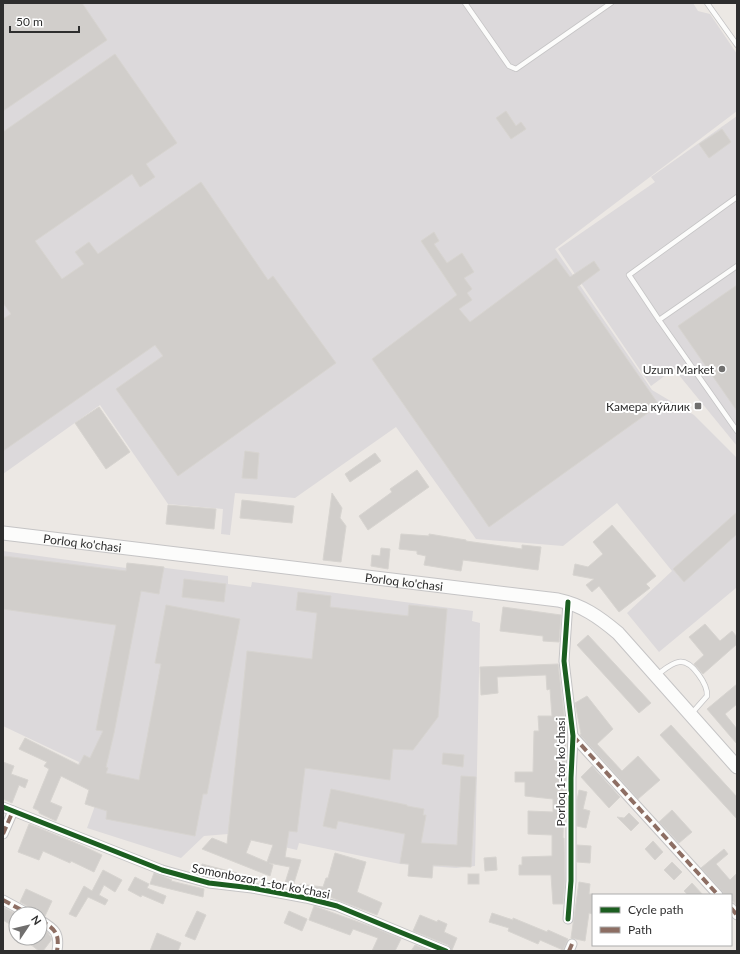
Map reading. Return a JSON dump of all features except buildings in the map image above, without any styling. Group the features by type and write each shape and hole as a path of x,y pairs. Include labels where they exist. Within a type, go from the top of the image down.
{"main road":[{"name":"Porloq ko'chasi","path":"3,533 568,602 584,608 605,621 621,636 690,715 736,763"}],"street":[{"name":"Porloq 1-tor koʻchasi","path":"568,602 564,661 573,736 571,778 571,881 568,919"},
{"name":"Porloq 1-tor koʻchasi","path":"573,736 717,894"},
{"name":"Somonbozor 1-tor koʻchasi","path":"3,807 162,870 209,883 252,888 322,901 446,951"},
{"path":"3,834 13,811"},
{"path":"3,900 14,906"},
{"path":"48,924 56,933 58,942 57,951"}],"lane":[{"path":"465,3 509,66 516,69 611,3"},
{"path":"707,3 737,45"},
{"path":"737,198 629,275 737,431"},
{"path":"659,320 737,266"},
{"path":"656,676 673,663 680,662 685,662 688,664 698,674 706,685 708,696 690,715"}],"shaded area":[{"path":"3,3 693,3 698,11 710,14 737,54 737,111 555,249 652,390 694,415 737,458 737,589 736,588 659,652 627,613 672,571 617,503 563,546 476,539 396,427 295,498 235,493 230,535 221,534 223,509 168,504 100,405 3,474"},
{"path":"737,116 737,446 674,369 651,386 558,249 655,182 651,177"},
{"path":"3,551 126,568 127,563 228,576 228,584 251,587 252,582 473,611 472,621 480,623 475,866 456,868 400,864 299,843 297,850 228,834 204,836 181,858 87,828 105,778 78,765 79,762 3,726"}],"marked path":[{"path":"573,736 717,894"},
{"path":"3,834 13,811"},
{"path":"3,900 14,906"},
{"path":"732,909 737,915"},
{"path":"48,925 53,929 57,936 57,951"},
{"path":"569,951 572,944"}],"cycle path":[{"path":"568,602 564,661 573,736 571,778 571,881 568,919"},
{"path":"3,807 162,870 209,883 252,888 306,898 337,906 446,951"}],"place":[{"name":"Uzum Market","path":"722,369"},
{"name":"Камера ку́йлик","path":"698,406"}]}
